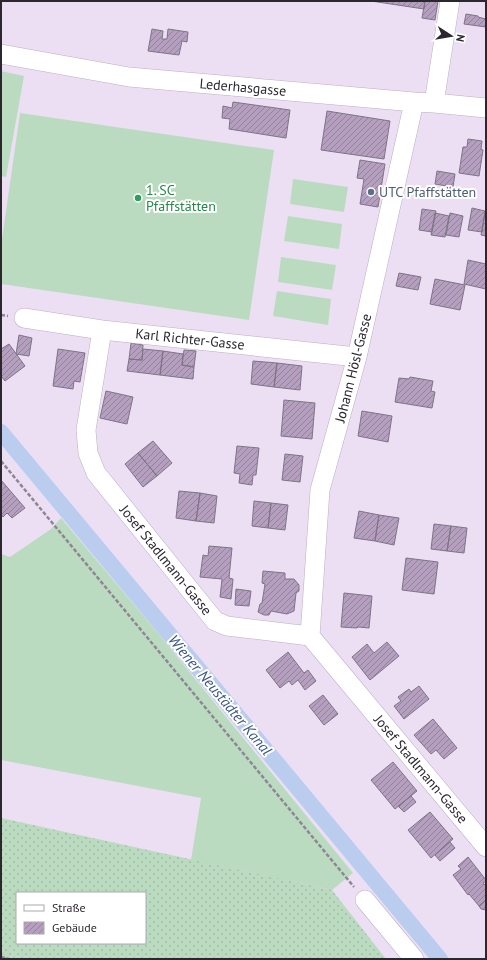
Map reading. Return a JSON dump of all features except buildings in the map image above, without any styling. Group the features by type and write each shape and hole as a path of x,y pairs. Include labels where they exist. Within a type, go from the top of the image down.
{"street":[{"path":"434,103 450,1"},
{"name":"Lederhasgasse","path":"1,54 129,77 486,108"},
{"name":"Johann Hösl-Gasse","path":"310,636 320,490 357,357 414,102"},
{"name":"Karl Richter-Gasse","path":"24,318 102,330 357,357"},
{"name":"Josef Stadlmann-Gasse","path":"102,330 86,430 88,453 96,474 215,621 227,626 310,636 486,848"},
{"path":"365,900 414,959"}],"path":[{"path":"1,461 365,900"},
{"path":"1,957 9,959"}],"green space":[{"path":"1,71 24,76 6,177 1,176"},
{"name":"1. SC Pfaffstätten","path":"20,113 274,150 249,320 1,284 1,246"},
{"path":"293,179 348,187 344,212 290,204"},
{"path":"288,216 342,224 339,249 284,241"},
{"path":"281,257 336,265 332,290 278,282"},
{"path":"277,291 331,299 328,325 273,316"},
{"path":"61,518 157,632 353,873 332,890 191,860 201,798 1,760 1,554 10,557 51,529"},
{"path":"1,818 332,890 386,959 1,959"}],"waterway":[{"name":"Wiener Neustädter Kanal","path":"1,432 440,959"}],"place":[{"name":"UTC Pfaffstätten","path":"371,192"},
{"name":"1. SC Pfaffstätten","path":"138,198"}]}
